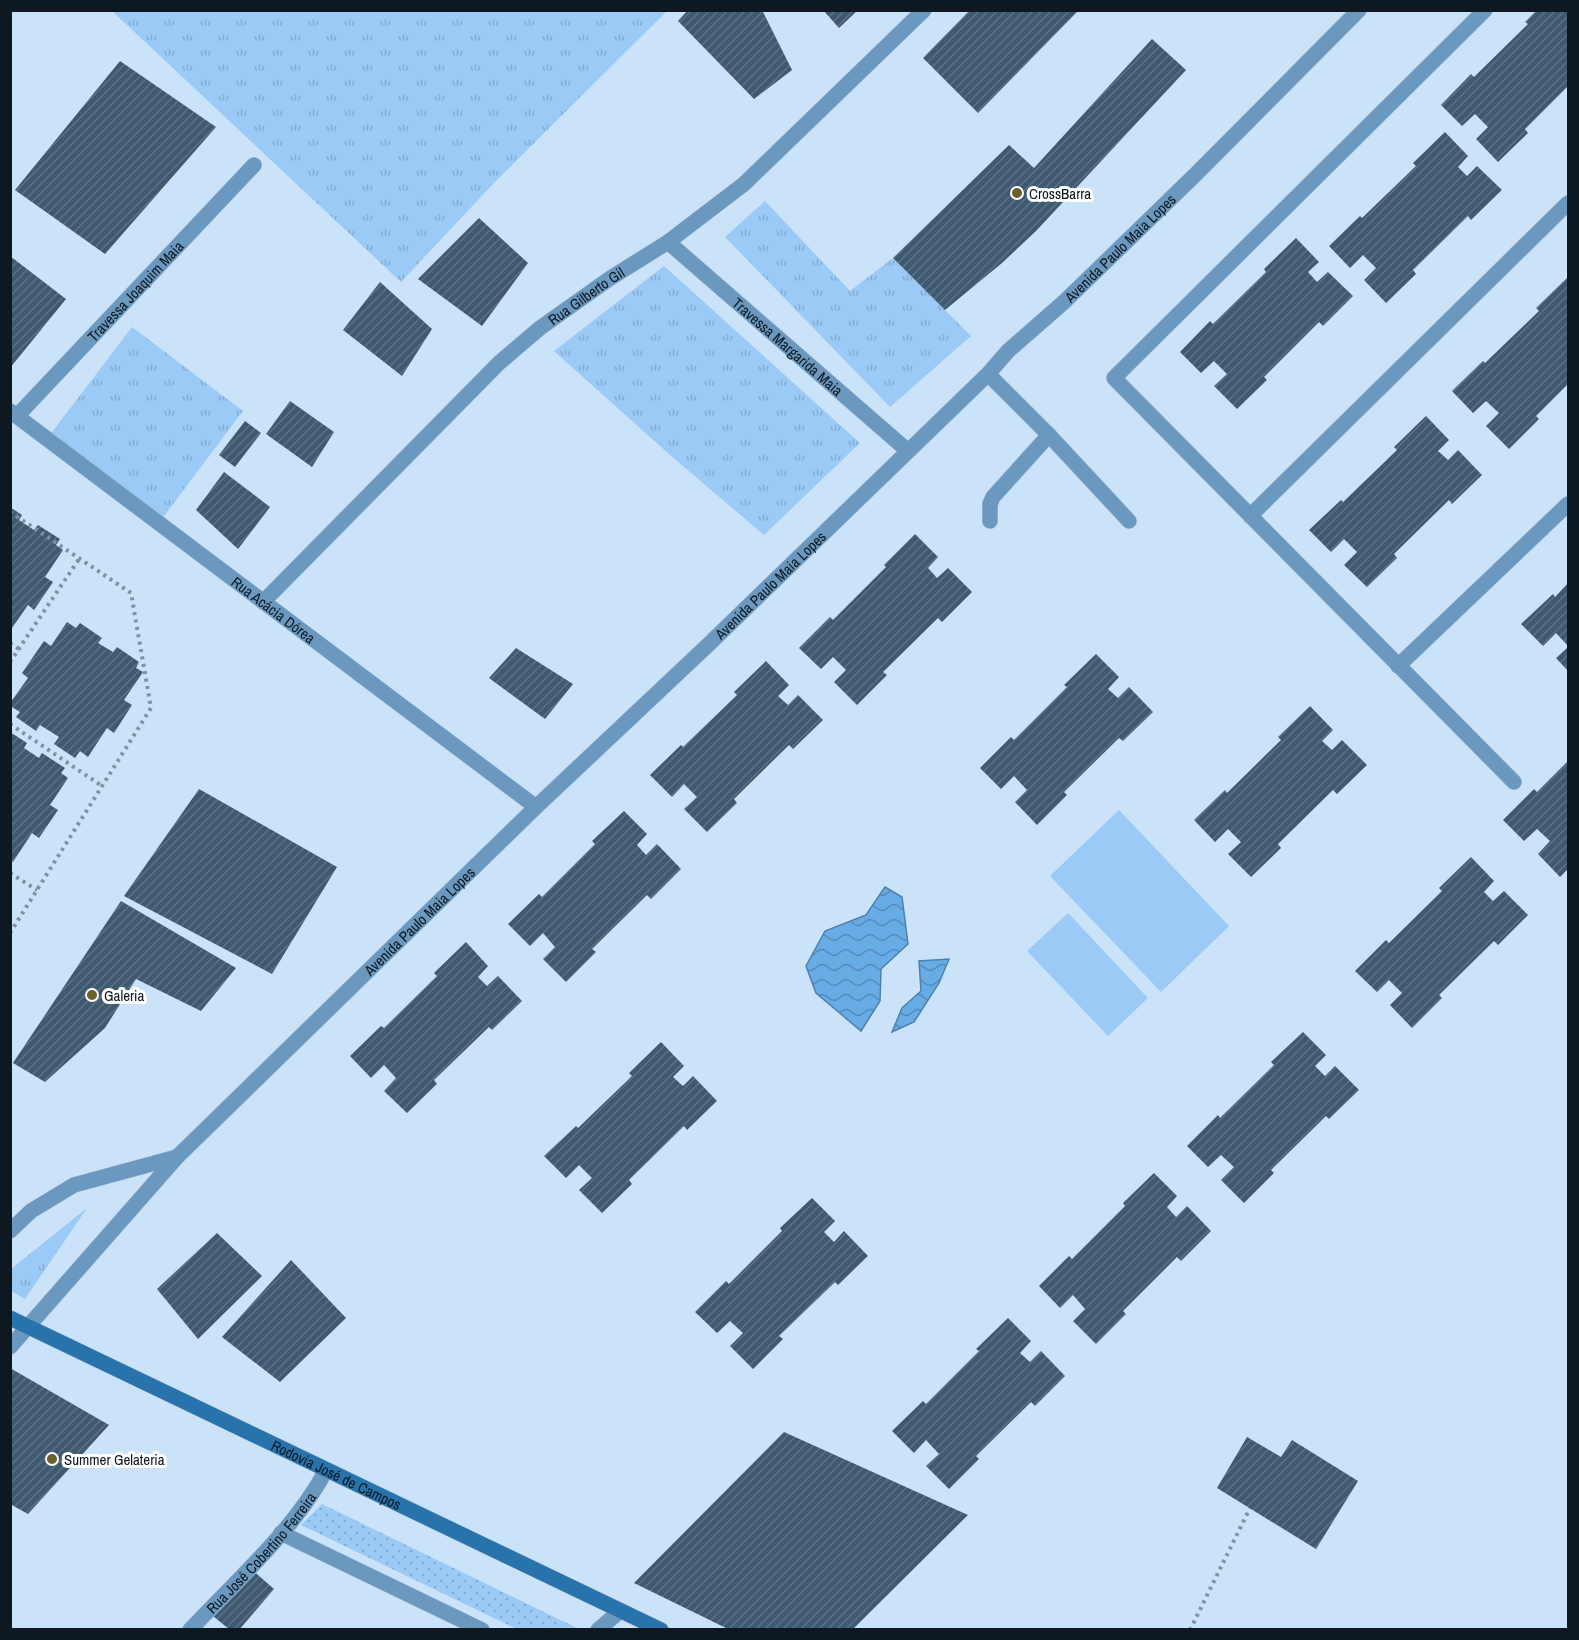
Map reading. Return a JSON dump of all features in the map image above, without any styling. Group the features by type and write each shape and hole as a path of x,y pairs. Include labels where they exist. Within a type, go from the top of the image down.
{"main road":[{"name":"Rodovia José de Campos","path":"10,1318 661,1629"}],"street":[{"name":"Rua Gilberto Gil","path":"263,602 499,363 540,328 609,279 668,242 744,184 924,10"},
{"path":"1485,10 1114,378 1514,782"},
{"name":"Avenida Paulo Maia Lopes","path":"10,1347 177,1157 536,807 988,374 1008,351 1071,295 1195,176 1355,12"},
{"name":"Travessa Joaquim Maia","path":"14,413 254,165"},
{"path":"1250,516 1569,203"},
{"name":"Travessa Margarida Maia","path":"668,242 908,451"},
{"path":"988,374 1129,521"},
{"name":"Rua Acácia Dórea","path":"14,413 536,807"},
{"path":"990,521 990,504 993,497 1049,435"},
{"path":"1398,666 1569,504"},
{"name":"Avenida Paulo Maia Lopes","path":"10,1230 31,1212 74,1185 177,1157"},
{"name":"Rua José Cobertino Ferreira","path":"190,1629 281,1533 314,1494 326,1470"},
{"path":"281,1533 482,1629"},
{"path":"598,1629 620,1611"}],"path":[{"path":"10,512 131,593 151,708 10,933"},
{"path":"10,662 79,559"},
{"path":"10,643 19,649"},
{"path":"10,724 102,786"},
{"path":"10,873 37,890"},
{"path":"1190,1629 1250,1508"}],"green space":[{"path":"112,11 667,11 494,183 401,282"},
{"path":"765,201 850,291 893,258 971,336 890,407 725,237"},
{"path":"664,266 860,443 764,535 554,351"},
{"path":"132,327 243,411 158,524 46,440"},
{"path":"1119,810 1229,926 1161,992 1050,876"},
{"path":"1068,913 1148,998 1108,1036 1027,951"},
{"path":"87,1208 25,1299 11,1291 11,1269"},
{"path":"322,1504 577,1628 517,1629 301,1525"}],"water":[{"path":"885,887 902,897 908,944 881,969 880,1001 861,1031 816,993 806,966 825,931 866,915"},
{"path":"949,959 939,983 914,1022 892,1032 902,1008 921,991 919,961"}],"building":[{"path":"688,10 762,10 792,70 754,99 678,21"},
{"path":"823,10 858,10 839,28"},
{"path":"970,10 1079,10 978,113 923,58"},
{"path":"1537,10 1568,10 1568,86 1525,129 1528,133 1498,162 1476,139 1488,127 1475,114 1462,126 1441,105 1471,74 1474,77 1528,24 1525,22"},
{"path":"1152,39 1186,70 1036,231 1002,263 945,310 893,258 1009,145 1034,168"},
{"path":"120,61 216,127 105,254 15,190"},
{"path":"1445,132 1468,156 1458,167 1467,176 1477,166 1502,190 1471,220 1468,216 1413,270 1416,274 1386,303 1364,280 1376,268 1363,255 1350,268 1329,246 1416,166 1413,163"},
{"path":"479,218 528,263 482,326 418,279"},
{"path":"1296,238 1319,262 1308,272 1317,282 1328,272 1353,296 1323,326 1319,322 1264,377 1267,380 1237,409 1214,386 1227,374 1214,361 1201,373 1180,352 1210,321 1213,324 1266,272 1264,269"},
{"path":"10,256 66,299 10,368"},
{"path":"1568,277 1568,384 1536,416 1539,419 1509,449 1486,426 1499,413 1486,401 1473,413 1452,391 1539,311 1536,308"},
{"path":"380,282 432,329 402,376 343,330"},
{"path":"290,401 334,432 312,467 266,434"},
{"path":"1426,416 1449,440 1438,451 1448,460 1458,450 1482,475 1452,504 1449,500 1394,554 1397,558 1367,587 1344,565 1357,552 1344,539 1331,552 1309,530 1341,500 1343,502 1397,450 1394,447"},
{"path":"245,421 261,433 235,467 219,455"},
{"path":"224,472 270,507 238,549 196,510"},
{"path":"10,507 22,515 19,520 34,530 38,525 60,539 56,545 63,550 45,577 53,582 34,610 28,605 10,631"},
{"path":"915,534 938,557 928,568 937,578 948,568 972,592 942,622 938,618 883,672 887,675 857,705 834,682 846,670 833,657 821,669 799,648 830,617 833,620"},
{"path":"1568,583 1568,646 1556,633 1543,646 1521,624 1553,594 1555,597"},
{"path":"67,622 76,628 80,623 102,638 98,643 113,652 117,647 139,662 136,668 143,672 124,700 132,705 114,733 107,728 88,757 80,751 75,758 54,744 59,737 40,725 36,731 16,717 20,712 10,706 28,678 22,673 44,641 51,646"},
{"path":"1568,647 1568,671 1556,658"},
{"path":"516,648 573,684 545,719 489,678"},
{"path":"1096,654 1119,677 1108,689 1118,698 1129,687 1153,712 1123,741 1119,738 1064,792 1067,795 1037,825 1015,802 1027,790 1014,776 1001,789 980,768 1011,737 1014,740"},
{"path":"766,661 789,685 778,696 788,705 798,695 823,720 793,749 789,745 734,799 737,803 707,832 684,809 697,797 684,784 672,797 650,775 737,695 734,692"},
{"path":"1310,706 1333,730 1322,741 1332,750 1342,740 1367,765 1337,794 1333,790 1278,844 1281,848 1251,877 1228,854 1241,842 1228,829 1215,842 1194,820 1225,790 1227,793 1281,740 1278,737"},
{"path":"10,732 27,743 24,748 39,758 42,753 65,768 61,773 68,778 50,805 58,810 39,838 32,833 13,862 10,860"},
{"path":"1568,761 1568,869 1560,877 1538,854 1550,841 1537,829 1524,841 1503,820 1534,789 1537,792"},
{"path":"199,789 337,867 272,974 124,896"},
{"path":"624,811 647,834 637,845 646,855 657,844 681,869 651,899 647,895 592,949 596,952 566,982 543,959 555,947 543,933 530,946 508,924 539,894 542,897 595,844 592,841"},
{"path":"1471,857 1494,881 1484,892 1493,901 1504,891 1528,915 1498,945 1494,941 1439,995 1442,998 1412,1028 1390,1005 1402,993 1389,980 1377,992 1355,971 1386,940 1389,943 1442,891 1439,888"},
{"name":"Galeria","path":"121,901 236,968 201,1011 136,979 105,1028 45,1082 13,1063"},
{"path":"466,942 488,966 478,977 487,986 498,976 522,1001 492,1030 489,1027 434,1080 437,1084 407,1113 384,1091 396,1078 384,1065 371,1078 350,1056 381,1026 384,1028 437,976 434,973"},
{"path":"1303,1032 1326,1055 1315,1066 1325,1076 1335,1066 1359,1090 1329,1119 1326,1116 1271,1170 1274,1173 1244,1203 1221,1180 1234,1167 1221,1155 1208,1167 1187,1146 1218,1115 1220,1118 1274,1065 1271,1062"},
{"path":"661,1042 684,1066 673,1077 683,1086 693,1076 717,1101 687,1130 684,1126 629,1180 632,1184 602,1213 579,1190 592,1178 579,1165 566,1178 544,1156 576,1126 578,1128 632,1076 629,1073"},
{"path":"1154,1173 1177,1196 1167,1207 1176,1217 1187,1206 1211,1231 1181,1261 1177,1257 1123,1311 1126,1314 1096,1344 1073,1321 1085,1309 1073,1295 1060,1308 1039,1286 1069,1256 1072,1259"},
{"path":"812,1198 835,1221 824,1232 834,1242 844,1231 868,1256 838,1285 835,1282 779,1336 783,1339 753,1369 730,1346 743,1333 730,1321 717,1333 695,1312 726,1281 729,1284 782,1231 780,1228"},
{"path":"217,1233 262,1276 198,1339 157,1289"},
{"path":"291,1260 346,1318 280,1382 222,1337"},
{"path":"1008,1318 1031,1341 1020,1353 1030,1362 1041,1351 1065,1376 1035,1406 1031,1402 976,1456 979,1459 949,1489 926,1466 939,1454 926,1440 914,1453 892,1431 923,1401 926,1404"},
{"path":"10,1368 109,1425 28,1514 10,1504"},
{"path":"784,1432 968,1515 852,1630 730,1630 634,1583"},
{"path":"1247,1437 1281,1457 1292,1440 1358,1481 1316,1549 1217,1488"},
{"path":"249,1567 274,1589 239,1630 230,1630 207,1611"}],"place":[{"name":"CrossBarra","path":"1017,193"},
{"name":"Galeria","path":"92,995"},
{"name":"Summer Gelateria","path":"52,1459"}]}
